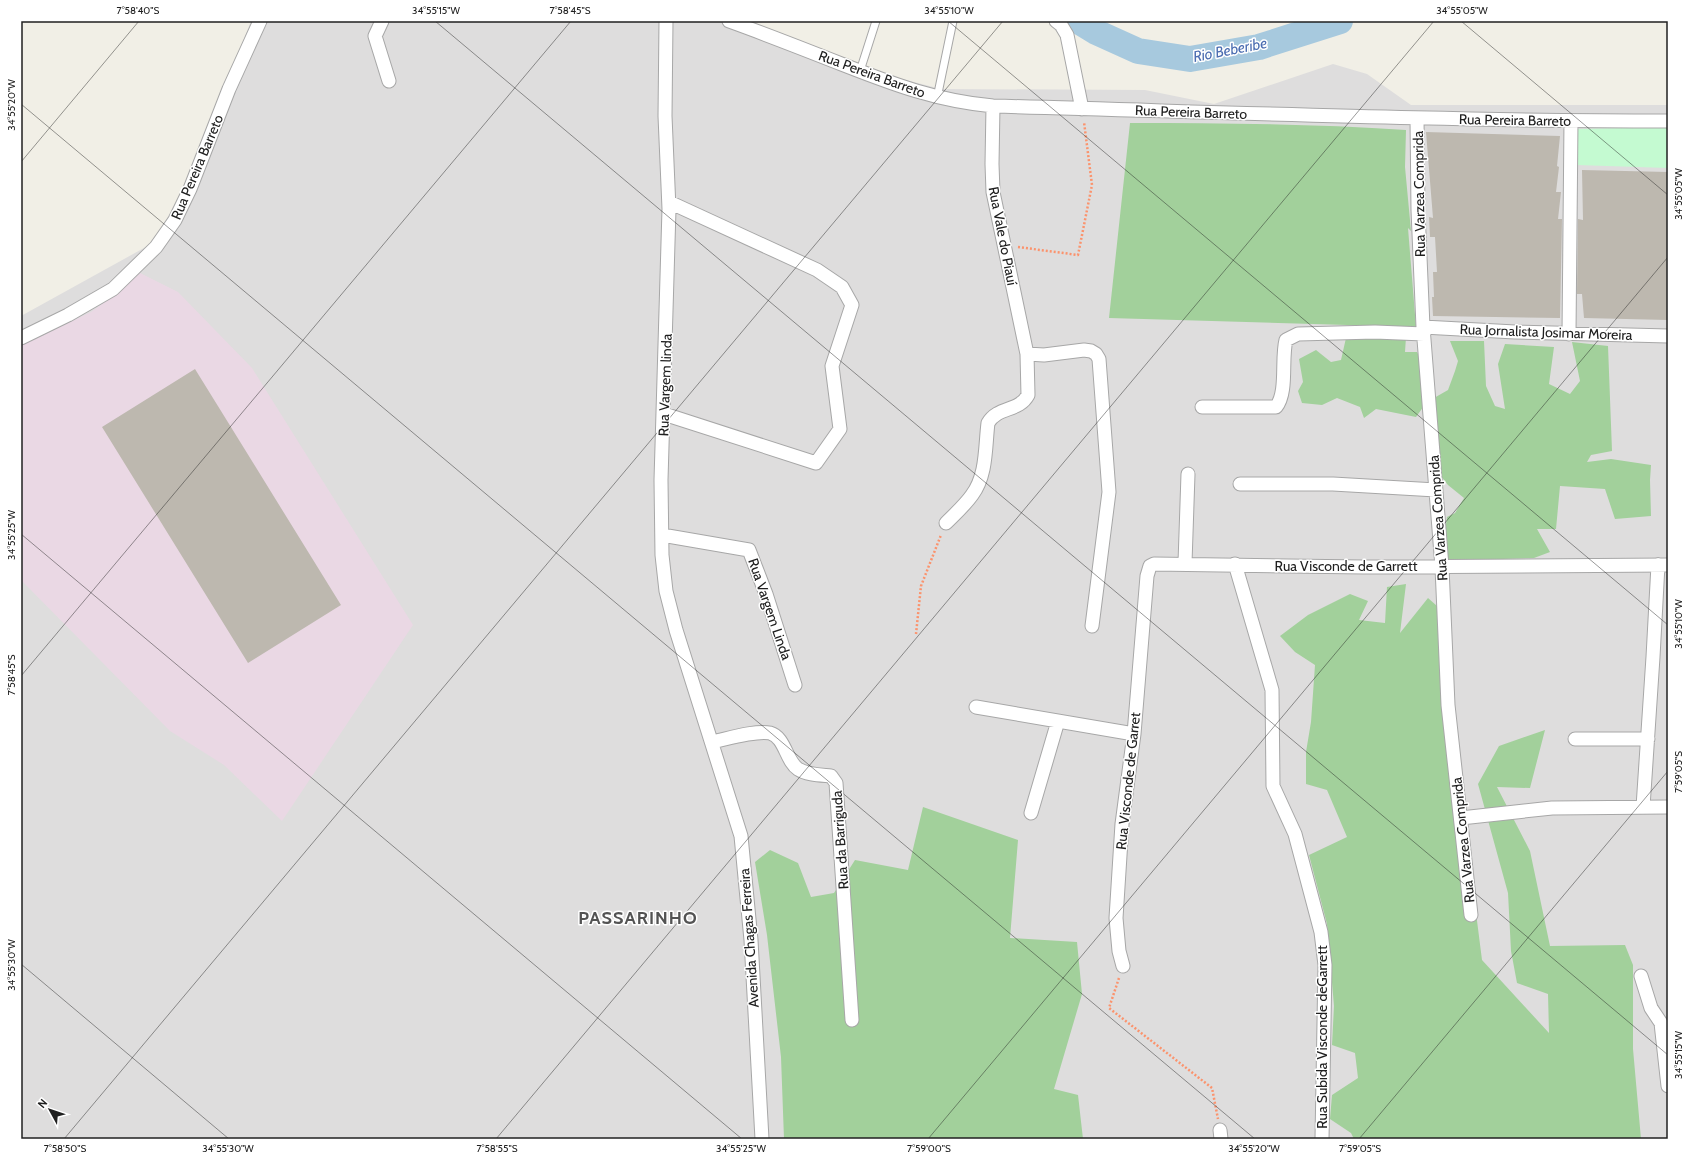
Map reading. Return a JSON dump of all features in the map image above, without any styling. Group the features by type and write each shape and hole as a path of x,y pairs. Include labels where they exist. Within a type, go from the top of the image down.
{"street":[{"name":"Rua Pereira Barreto","path":"21,338 68,315 113,289 156,247 175,220 190,189 229,89 260,21"},
{"path":"382,21 375,36 390,81"},
{"name":"Rua Vargem linda","path":"666,21 665,116 669,202 661,480 662,555 666,591 691,681 712,742"},
{"name":"Rua Pereira Barreto","path":"729,21 860,71 937,98 965,104 1417,119 1668,121"},
{"path":"1056,21 1061,25 1067,35 1082,109"},
{"name":"Rua Vale do Piauí","path":"994,106 992,192 1027,354"},
{"name":"Rua Varzea Comprida","path":"1417,119 1418,210 1423,330 1442,567 1448,705 1471,916"},
{"path":"1569,334 1571,121"},
{"path":"664,414 816,463 840,429 832,366 852,305 842,287 817,270 669,202"},
{"name":"Rua Jornalista Josimar Moreira","path":"1202,407 1276,407 1280,402 1282,395 1284,349 1286,340 1298,334 1423,330 1668,336"},
{"path":"946,523 972,496 979,483 984,468 988,423 991,417 999,412 1020,405 1028,395 1027,354 1044,355 1084,350 1091,351 1096,354 1099,359 1109,492 1092,626"},
{"path":"1185,563 1188,474"},
{"path":"1240,484 1333,484 1436,490"},
{"name":"Rua Vargem Linda","path":"662,535 749,550 766,594 795,685"},
{"name":"Rua Visconde de Garrett","path":"1145,595 1148,570 1154,564 1185,563 1442,567 1663,565"},
{"name":"Rua Subida Visconde deGarrett","path":"1235,564 1272,690 1273,786 1295,834 1321,932 1325,965 1322,1139"},
{"path":"1643,807 1663,565"},
{"name":"Rua Visconde de Garret","path":"1123,966 1118,951 1116,918 1122,824 1134,734 1145,595"},
{"path":"976,706 1134,734"},
{"path":"1031,813 1058,721"},
{"name":"Rua da Barriguda","path":"712,742 755,733 770,733 780,740 797,768 806,772 831,776 836,783 852,1020"},
{"path":"1575,739 1648,739"},
{"name":"Avenida Chagas Ferreira","path":"712,742 741,836 751,940 762,1139"},
{"path":"1461,818 1552,808 1668,807"},
{"path":"1641,976 1651,1008 1661,1023 1668,1086"}],"lane":[{"path":"860,71 876,21"},
{"path":"937,98 953,21"}],"path":[{"path":"1004,245 1078,255 1092,185 1082,109"},
{"path":"916,634 921,586 946,523"},
{"path":"1123,966 1109,1008 1212,1088 1220,1135"}],"shaded area":[{"path":"251,21 748,21 875,72 941,89 1145,90 1214,104 1333,64 1367,74 1411,105 1668,105 1668,1139 21,1139 21,316 153,243 188,181"},
{"path":"140,273 178,292 252,368 413,625 282,821 224,765 170,731 21,580 21,345 91,312 121,290"}],"green space":[{"path":"1130,123 1268,124 1406,130 1405,167 1411,231 1408,228 1416,327 1109,318"},
{"path":"1668,127 1668,168 1577,165 1578,129"},
{"path":"1406,337 1405,352 1417,352 1427,372 1429,399 1416,417 1376,409 1364,418 1360,407 1337,398 1322,405 1302,403 1298,391 1303,382 1299,359 1316,350 1331,362 1341,360 1346,338"},
{"path":"1450,341 1484,341 1486,386 1495,406 1505,409 1498,364 1505,344 1554,347 1549,384 1570,394 1580,381 1572,342 1608,346 1612,451 1591,455 1587,462 1611,459 1651,465 1651,516 1615,519 1605,489 1560,486 1556,529 1537,529 1550,552 1534,558 1441,561 1447,517 1455,513 1464,498 1448,485 1440,475 1434,398 1448,390 1458,361"},
{"path":"1406,584 1400,633 1428,598 1437,606 1482,960 1549,1033 1548,994 1517,983 1511,951 1508,893 1478,784 1499,746 1545,730 1530,788 1497,787 1530,851 1550,946 1625,945 1633,965 1633,1049 1641,1139 1354,1139 1351,1133 1330,1119 1332,1095 1358,1078 1355,1053 1332,1045 1334,1006 1327,924 1309,855 1347,837 1327,790 1306,784 1306,752 1311,722 1315,665 1295,652 1280,636 1308,615 1350,594 1368,601 1359,620 1385,623 1387,587"},
{"path":"923,807 1018,840 1010,938 1077,942 1082,994 1054,1089 1078,1095 1083,1139 784,1139 781,1057 767,935 755,862 770,850 798,863 811,897 834,893 855,860 908,870"}],"building":[{"path":"1426,132 1560,136 1557,166 1559,167 1556,192 1561,192 1558,219 1562,219 1560,318 1433,316 1433,272 1437,272 1435,237 1430,237 1429,217 1433,218"},
{"path":"1582,170 1668,172 1668,320 1584,318 1582,294 1577,294 1578,219 1583,220"},
{"path":"195,369 341,605 248,663 102,427"}],"waterway":[{"name":"Rio Beberibe","path":"1078,21 1096,32 1138,51 1190,59 1259,47 1340,21"}],"district":[{"name":"PASSARINHO","path":"638,918"}]}
